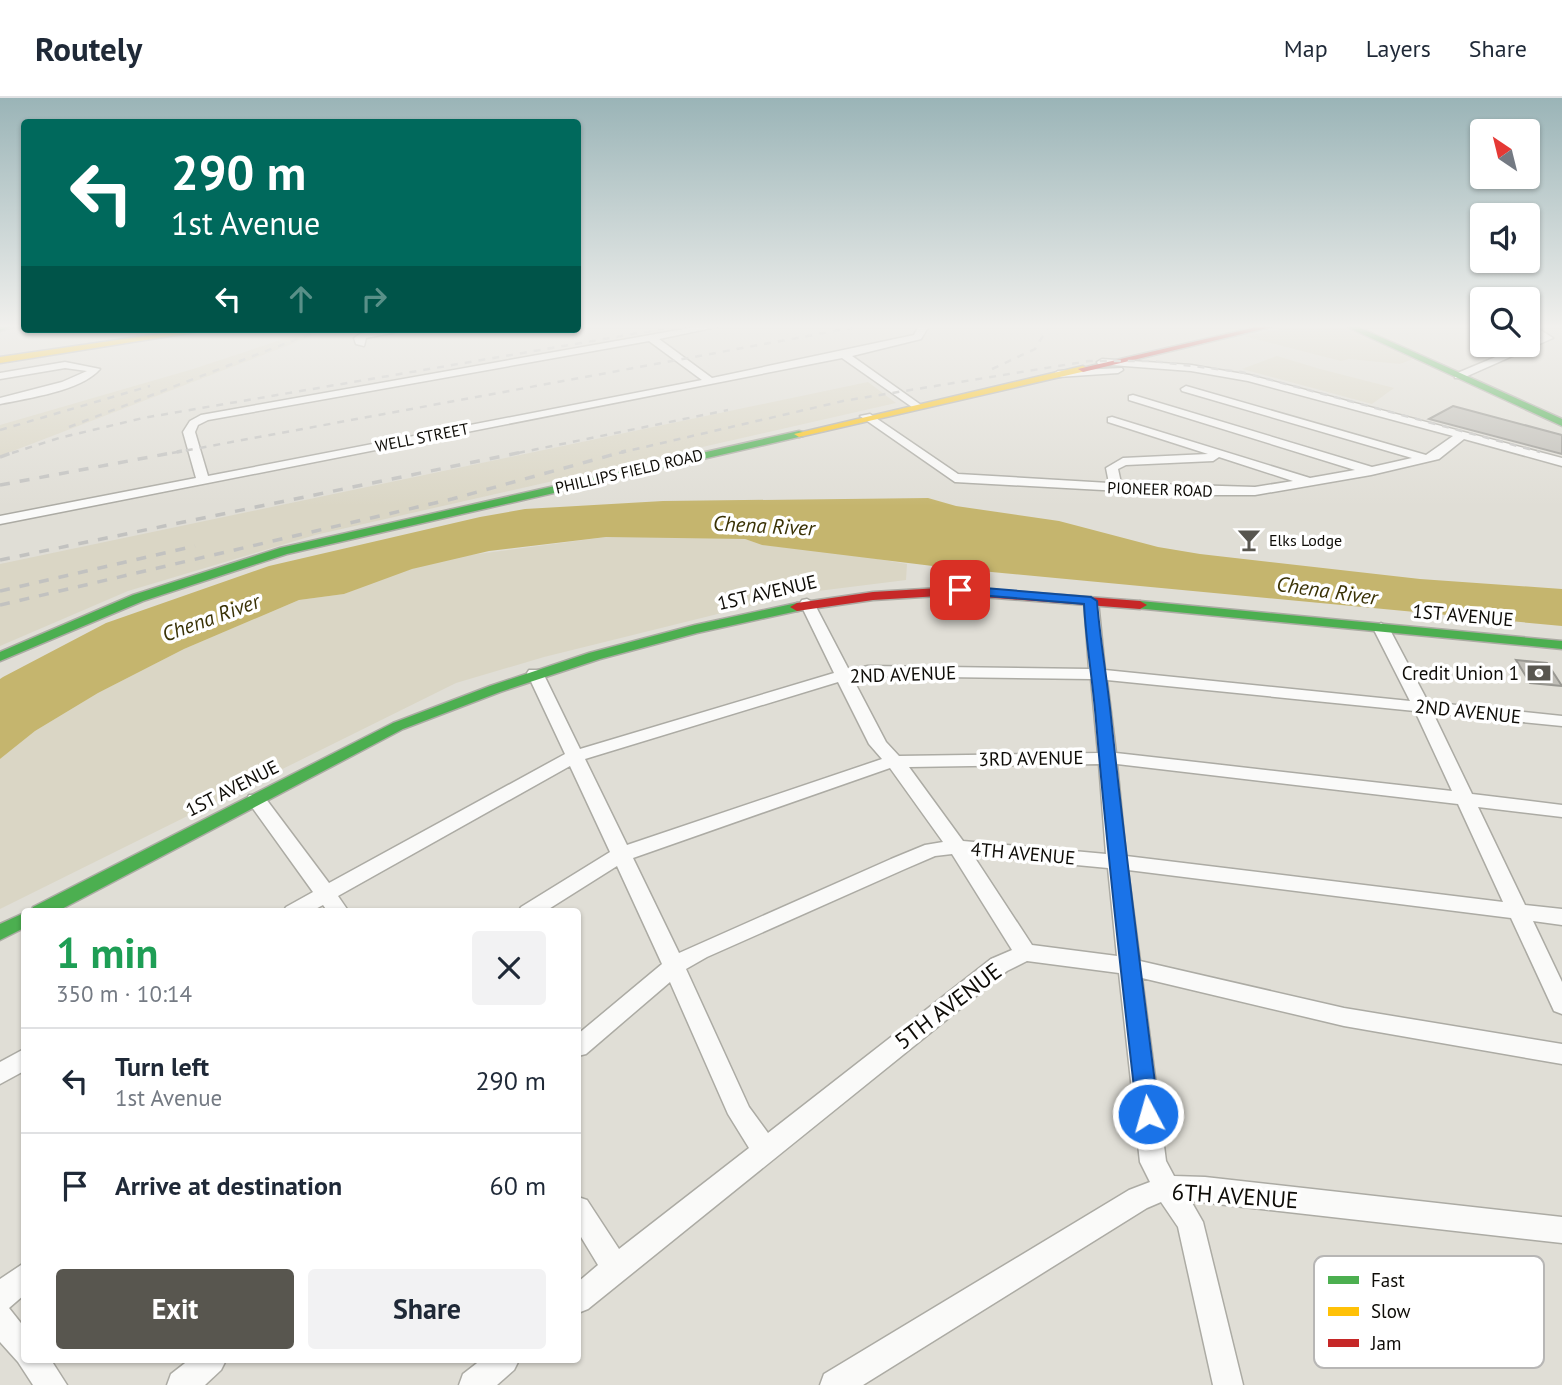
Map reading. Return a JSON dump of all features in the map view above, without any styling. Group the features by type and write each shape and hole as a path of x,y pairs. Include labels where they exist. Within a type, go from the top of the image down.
{"main road":[{"name":"PHILLIPS FIELD ROAD","path":"0,657 127,602 274,553 999,386"},
{"path":"1488,386 1562,423"},
{"path":"1494,386 1562,414"},
{"name":"1ST AVENUE","path":"48,908 398,726 485,689 535,673 807,603 886,593 960,590 1562,645"},
{"path":"0,933 21,922"}],"street":[{"path":"0,401 53,386"},
{"path":"203,480 189,432 194,423 205,416 374,386"},
{"name":"WELL STREET","path":"0,520 684,386"},
{"path":"889,386 916,405"},
{"path":"1279,386 1562,462"},
{"path":"1186,389 1427,459"},
{"path":"1133,398 1371,471"},
{"name":"PIONEER ROAD","path":"866,416 955,478 1116,488 1255,491 1427,459 1441,453 1462,435"},
{"path":"1112,420 1311,482"},
{"path":"1116,488 1112,468 1123,462 1227,456"},
{"path":"1091,601 1096,674 1101,689 1117,862 1132,967 1153,1162 1166,1188 1190,1222 1228,1385"},
{"path":"807,603 878,744 956,847 1025,953 1105,961 1344,1017 1562,1054"},
{"path":"1381,628 1421,706 1562,1005"},
{"name":"2ND AVENUE","path":"300,908 573,757 708,713 843,676 894,671 1096,674 1562,721"},
{"path":"535,673 674,965 740,1114 764,1149"},
{"name":"3RD AVENUE","path":"534,908 620,855 872,766 893,762 1106,757 1562,811"},
{"path":"256,799 336,908"},
{"name":"4TH AVENUE","path":"581,1043 674,965 699,951 932,850 956,847 1117,862 1562,918"},
{"name":"5TH AVENUE","path":"581,1296 999,965 1025,953"},
{"path":"0,1074 21,1061"},
{"name":"6TH AVENUE","path":"835,1385 1138,1199 1166,1188 1205,1189 1562,1230"},
{"path":"581,1214 615,1268"},
{"path":"0,1298 21,1280"},
{"path":"0,1319 21,1346"},
{"path":"34,1363 52,1385"},
{"path":"182,1385 208,1363"},
{"path":"474,1385 500,1363"}],"shaded area":[{"path":"134,386 182,386 0,456 0,425"},
{"path":"849,386 873,386 896,403 315,535 128,591 0,646 0,564"},
{"path":"1305,386 1394,388 1372,404"},
{"path":"606,537 745,539 762,545 830,551 907,564 906,580 802,593 544,657 456,683 0,909 0,759 35,731 98,693 184,649 299,600 344,594 391,575 448,558"}],"water":[{"name":"Chena River","path":"928,498 956,506 1059,521 1158,547 1200,554 1420,579 1562,589 1562,626 949,568 762,545 745,539 606,537 489,551 412,569 344,594 299,600 184,649 98,693 35,731 0,759 0,679 106,623 269,566 525,509 663,501"}],"building":[{"path":"1453,406 1562,435 1562,454 1429,419"},
{"name":"Credit Union 1","path":"1516,660 1547,663 1562,686 1530,683"}],"railway":[{"path":"0,430 150,386"},
{"path":"69,427 175,386"},
{"path":"12,453 59,438 143,418 329,386"},
{"path":"172,453 536,386"},
{"path":"619,453 843,401 935,386"},
{"path":"1294,386 1540,452"},
{"path":"518,453 728,410"},
{"path":"0,457 17,451"},
{"path":"0,485 182,451"},
{"path":"0,560 527,451"},
{"path":"0,605 452,499 626,451"},
{"path":"0,591 195,546"}],"traffic: fast":[{"path":"1481,386 1562,423"},
{"path":"0,657 138,598 284,551 799,434"},
{"path":"1140,605 1562,645"},
{"path":"48,908 398,726 495,689 594,656 695,629 797,607"},
{"path":"0,933 21,922"}],"traffic: slow":[{"path":"799,434 1008,386"}],"traffic: jam":[{"path":"797,607 873,596 956,591 1140,605"}],"place":[{"name":"Elks Lodge","path":"1249,540"},
{"name":"Credit Union 1","path":"1539,673"}],"route":[{"path":"960,590 1091,601 1094,657 1101,689 1117,862 1148,1114"}]}
